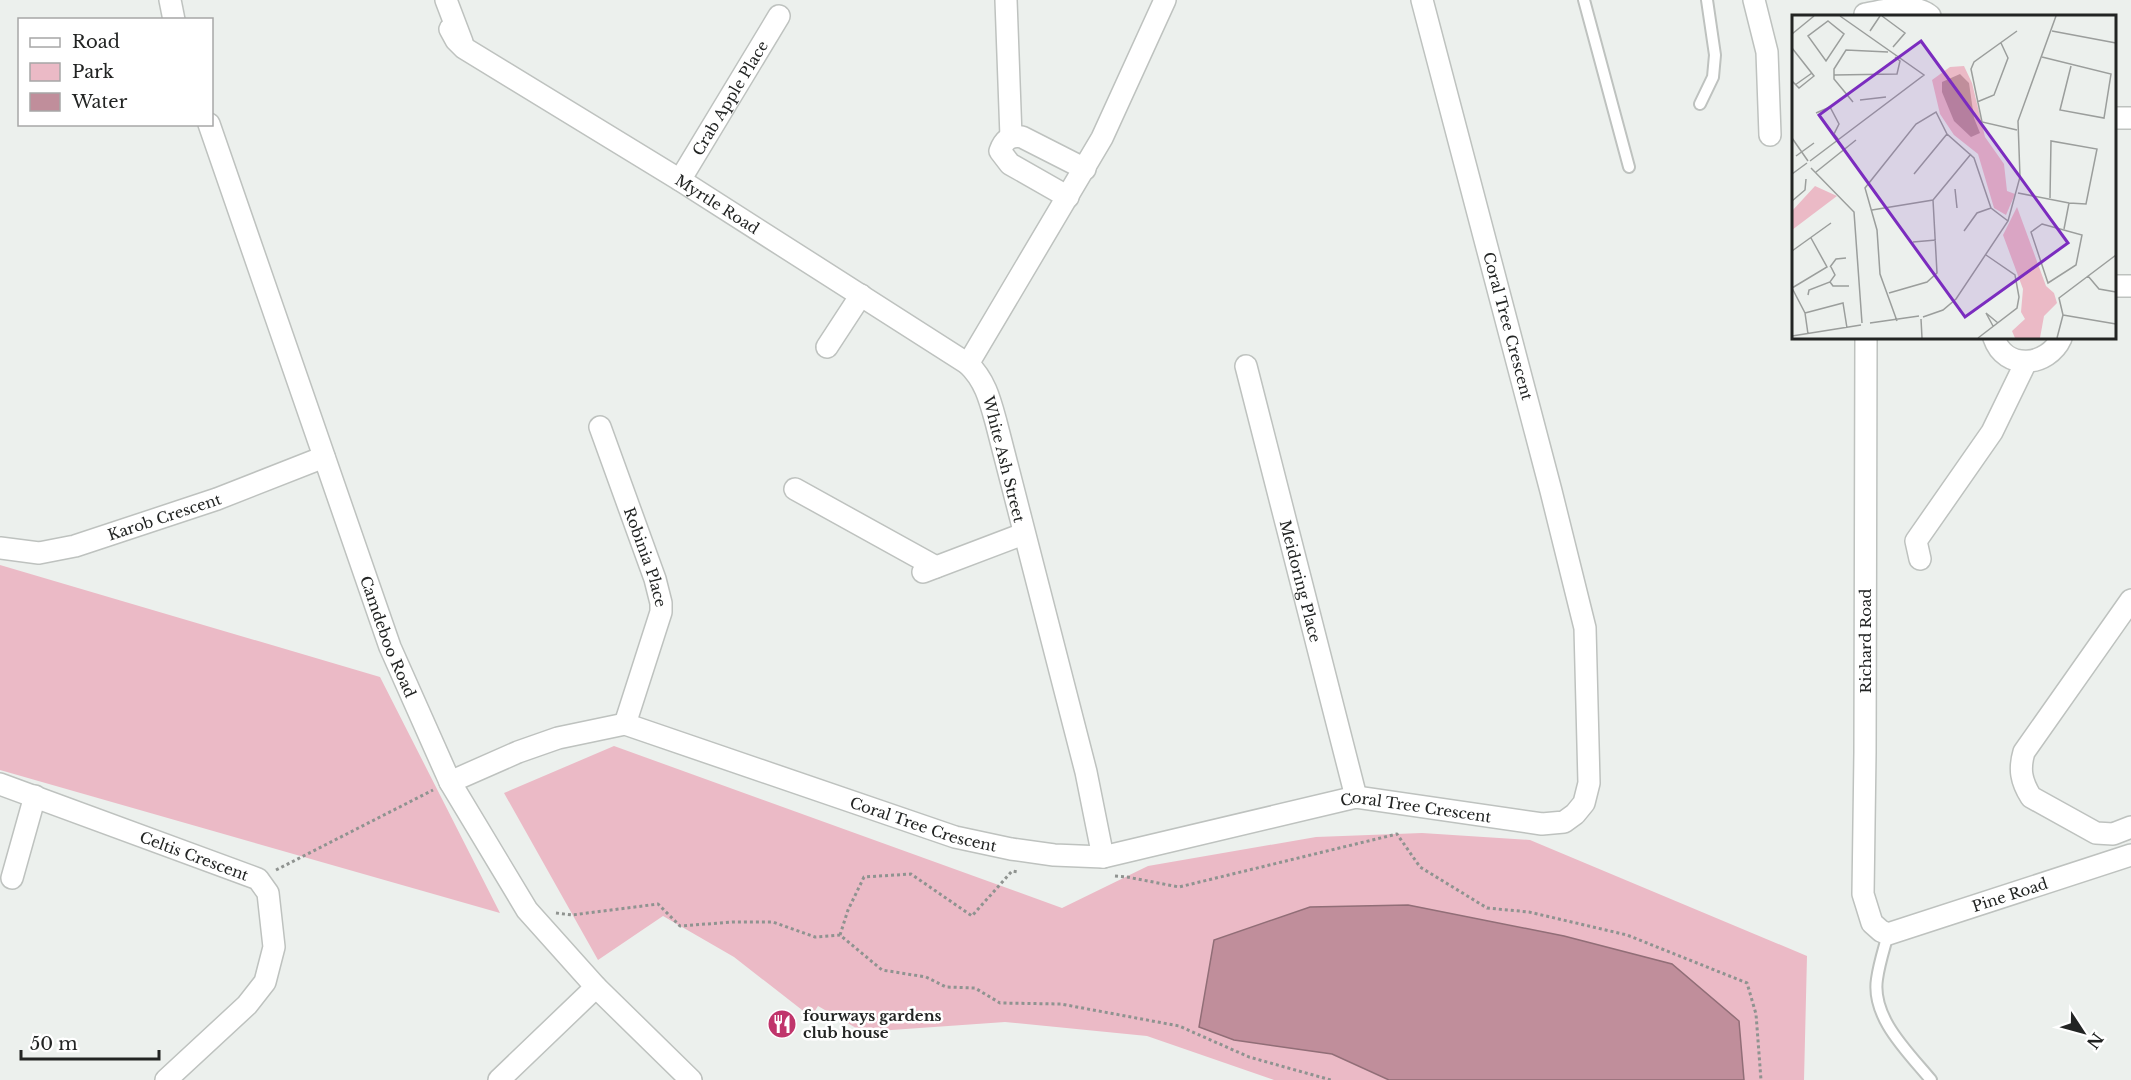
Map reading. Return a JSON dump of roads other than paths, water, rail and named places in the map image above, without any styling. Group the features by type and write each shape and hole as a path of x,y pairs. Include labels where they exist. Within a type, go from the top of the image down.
{"street":[{"path":"170,0 174,18"},
{"name":"Myrtle Road","path":"446,0 464,48 680,180 968,364"},
{"path":"1006,0 1011,137"},
{"path":"968,364 1102,138 1165,0"},
{"name":"Coral Tree Crescent","path":"625,724 955,837 1103,866 1356,797 1542,824 1564,822 1575,814 1584,804 1589,783 1590,748 1585,628 1422,0"},
{"path":"1754,0 1767,52 1770,135"},
{"path":"1865,10 1904,8 1925,12 1929,15"},
{"name":"Crab Apple Place","path":"680,180 779,16"},
{"name":"Camdeboo Road","path":"210,126 390,647 450,782 527,909 596,987 691,1080"},
{"path":"1068,197 1005,159 1000,151 1004,142 1011,137 1022,136 1085,169"},
{"path":"827,347 861,295"},
{"name":"Richard Road","path":"1866,339 1863,894 1872,923 1888,934"},
{"path":"1995,339 2003,353 2026,362 2038,360 2049,354 2061,339"},
{"path":"1920,559 1916,541 1992,432 2026,362"},
{"name":"White Ash Street","path":"968,364 978,374 987,391 1086,772 1103,866"},
{"name":"Meidoring Place","path":"1246,366 1356,797"},
{"name":"Robinia Place","path":"600,427 657,585 661,603 658,626 640,672 625,724"},
{"name":"Karob Crescent","path":"0,548 39,554 75,546 217,499 324,457"},
{"path":"795,489 929,570 1023,534"},
{"path":"2131,600 2024,752 2021,775 2031,797 2096,833 2112,834 2131,827"},
{"path":"450,782 518,752 558,738 625,724"},
{"name":"Celtis Crescent","path":"0,784 258,879 268,893 274,947 265,982 247,1005 165,1080"},
{"path":"12,878 35,796"},
{"name":"Pine Road","path":"1888,934 2131,855"},
{"path":"499,1080 596,987"}],"lane":[{"path":"1584,0 1629,167"},
{"path":"1700,104 1713,77 1715,55 1707,0"},
{"path":"1888,934 1876,981 1881,1010 1889,1026 1931,1080"}],"water":[{"path":"1408,905 1564,936 1672,964 1739,1021 1744,1080 1389,1080 1332,1054 1234,1040 1199,1027 1214,940 1310,907"}],"place":[{"name":"fourways gardens club house","path":"782,1024"}]}
